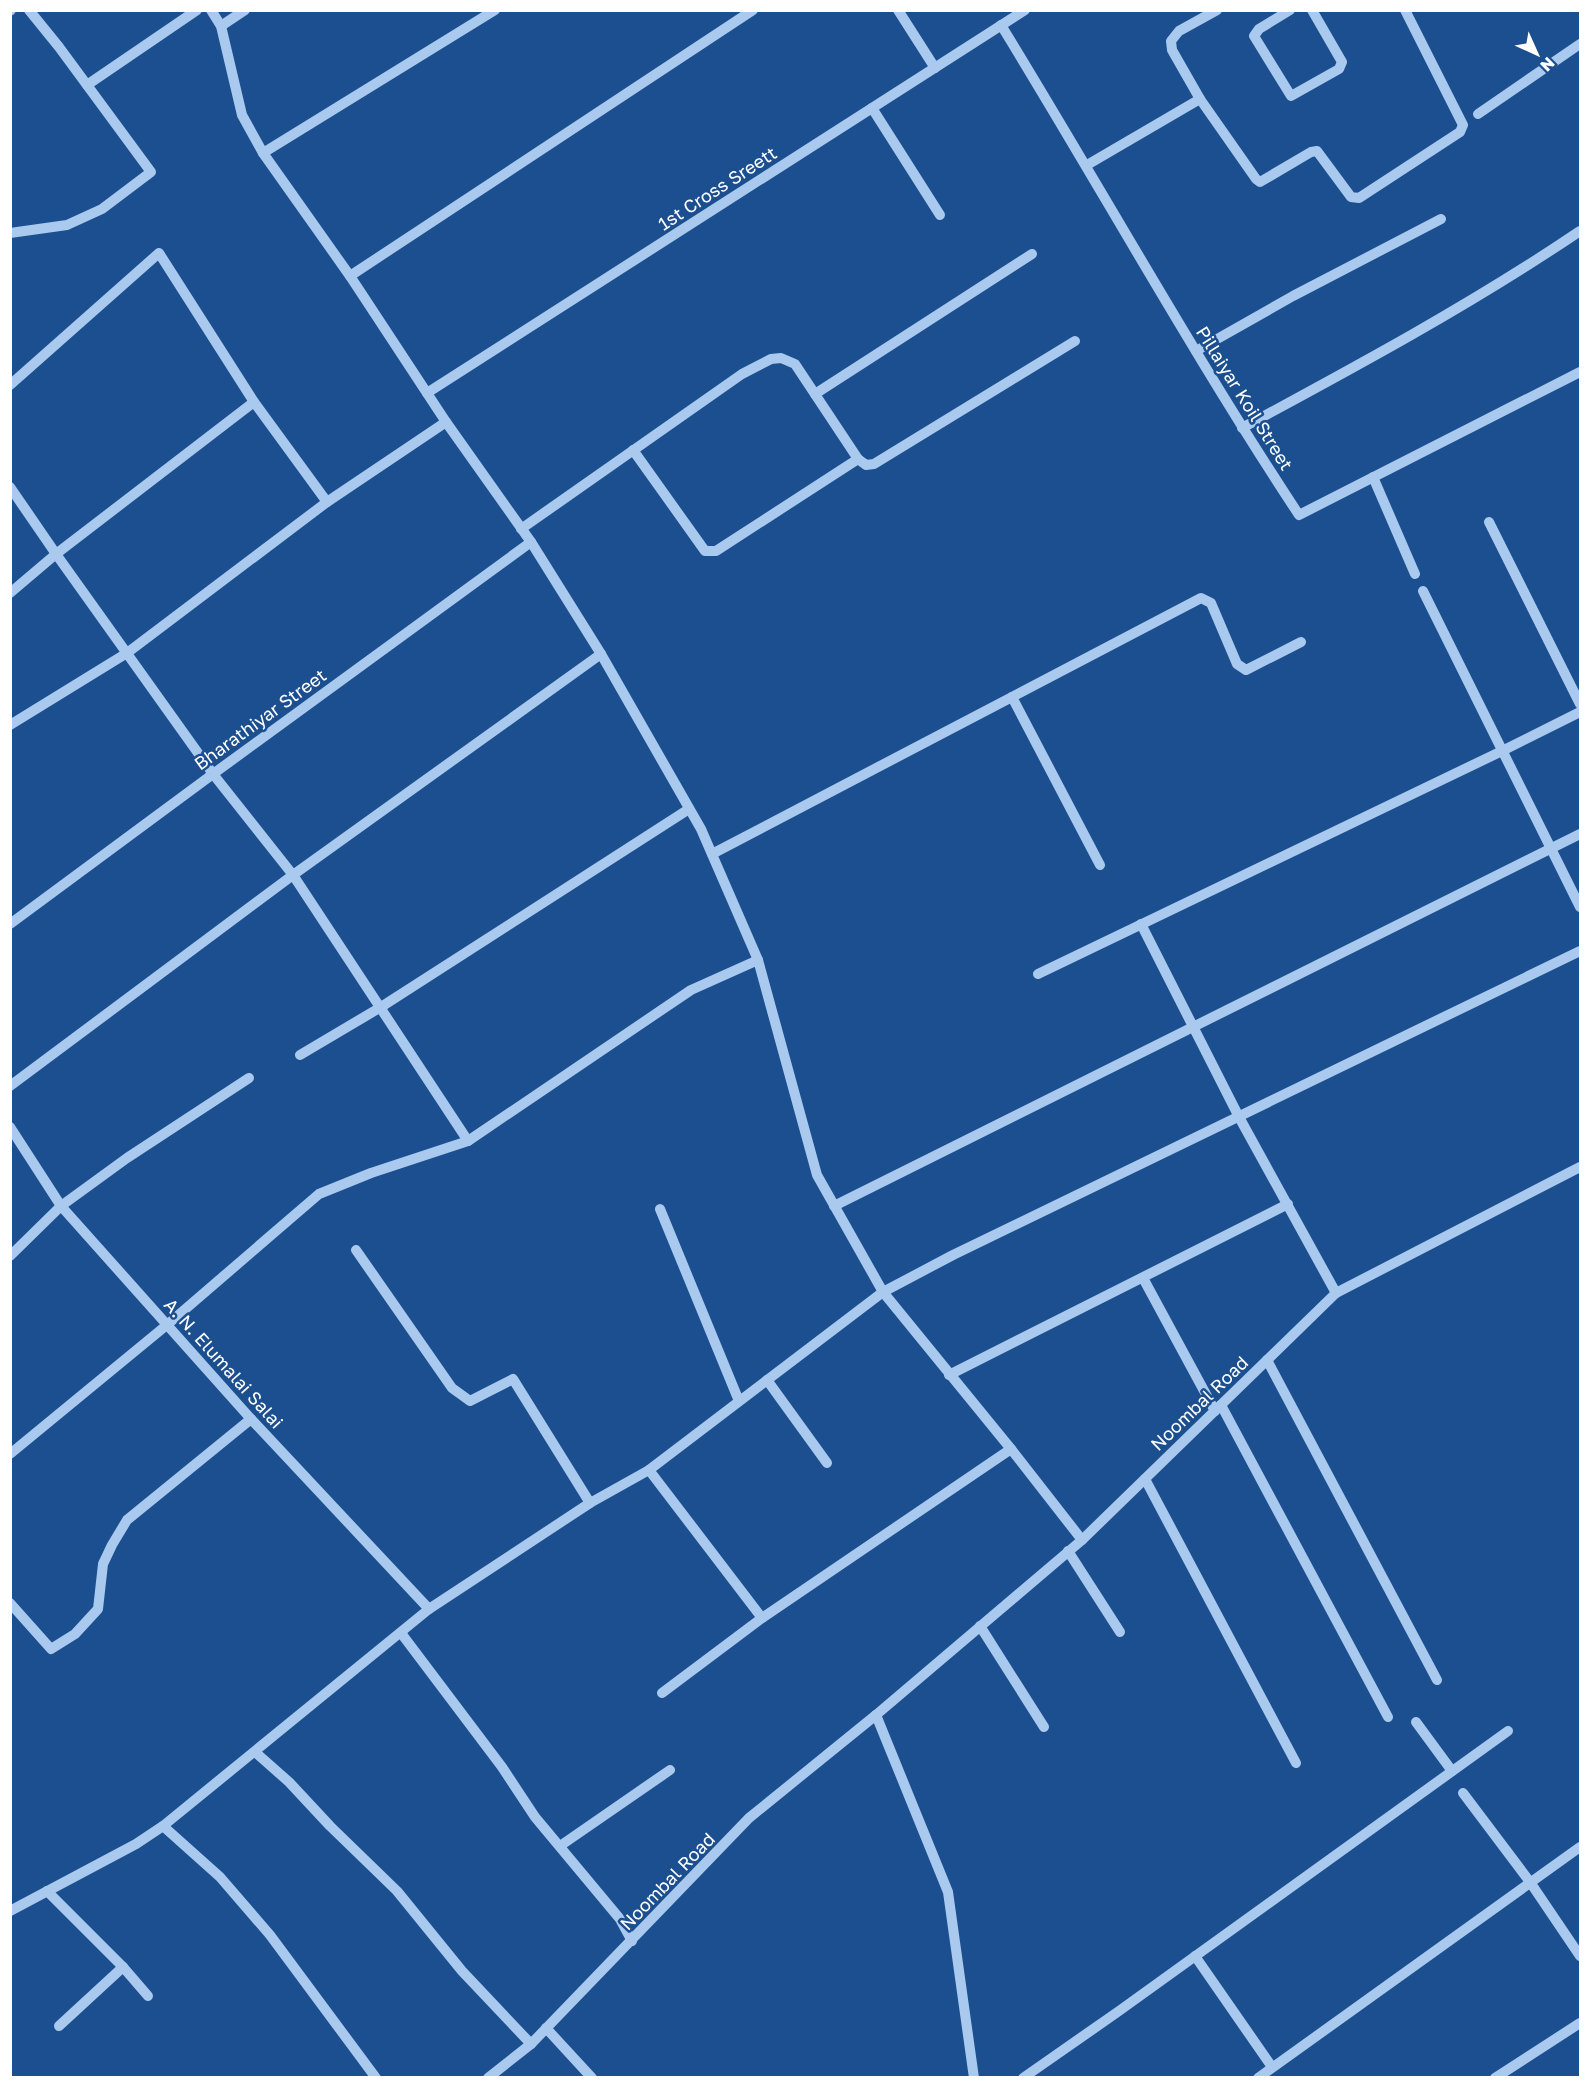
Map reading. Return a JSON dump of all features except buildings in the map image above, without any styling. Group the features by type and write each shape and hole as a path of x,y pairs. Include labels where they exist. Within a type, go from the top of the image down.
{"street":[{"path":"10,232 66,225 102,208 151,172 29,10"},
{"path":"87,85 197,10"},
{"path":"211,10 221,26 242,115 263,153 350,276 446,422 531,542 601,654 689,809 758,960 818,1175 834,1206 883,1292 1082,1540"},
{"path":"221,26 244,10"},
{"path":"263,153 495,10"},
{"path":"350,276 753,10"},
{"path":"898,10 935,68"},
{"name":"1st Cross Sreett","path":"428,393 1025,10"},
{"path":"1217,10 1179,31 1171,41 1172,50 1200,99 1256,179 1260,182 1311,152 1317,152 1351,197 1359,198 1460,132 1463,125 1405,10"},
{"path":"1290,10 1259,29 1254,36 1291,96 1339,69 1342,62 1312,10"},
{"name":"Pillaiyar Koil Street","path":"1001,25 1087,165 1242,428 1299,515 1581,372"},
{"path":"1478,114 1581,44"},
{"path":"1087,165 1200,99"},
{"path":"872,108 940,215"},
{"path":"1196,351 1293,296 1441,219"},
{"path":"1242,428 1395,345 1516,274 1581,231"},
{"path":"10,385 159,253 254,402 327,502"},
{"path":"815,394 1032,254"},
{"path":"521,529 742,374 771,359 781,358 795,364 858,459 866,465 874,464 1075,341"},
{"path":"10,593 56,554 254,402"},
{"path":"10,725 127,653 327,502 446,422"},
{"path":"633,450 705,551 716,551 858,459"},
{"path":"1373,477 1415,574"},
{"path":"10,487 213,774 293,875 468,1141"},
{"path":"1489,522 1581,704"},
{"name":"Bharathiyar Street","path":"10,924 531,542"},
{"path":"1423,591 1581,907"},
{"path":"711,854 1201,598 1211,603 1237,664 1241,668 1246,670 1300,642"},
{"path":"10,1086 293,875 601,654"},
{"path":"1012,697 1100,865"},
{"path":"1038,974 1581,712"},
{"path":"300,1054 381,1007 689,809"},
{"path":"834,1206 1581,834"},
{"path":"1141,924 1239,1117 1336,1293"},
{"path":"10,1911 136,1844 163,1826 429,1609 590,1503 649,1470 883,1292 953,1255 1581,951"},
{"path":"10,1454 168,1324 319,1194 371,1173 468,1141 691,990 758,960"},
{"path":"10,1256 61,1206 127,1158 249,1078"},
{"name":"A. N. Elumalai Salai","path":"10,1127 61,1206 251,1419 429,1609"},
{"name":"Noombal Road","path":"488,2078 531,2044 749,1818 876,1715 1082,1540 1336,1293 1581,1167"},
{"path":"949,1375 1288,1204"},
{"path":"660,1209 739,1401"},
{"path":"356,1250 452,1388 470,1401 513,1379 590,1503"},
{"path":"1143,1278 1218,1408 1388,1717"},
{"path":"1267,1360 1437,1680"},
{"path":"767,1380 827,1463"},
{"path":"10,1603 51,1649 75,1634 98,1609 104,1564 112,1545 128,1520 251,1419"},
{"path":"662,1693 762,1618 1011,1449"},
{"path":"649,1470 762,1618"},
{"path":"1145,1479 1296,1763"},
{"path":"1068,1551 1120,1632"},
{"path":"980,1626 1044,1727"},
{"path":"401,1633 502,1767 535,1817 620,1919 632,1941"},
{"path":"876,1715 948,1892 974,2078"},
{"path":"1416,1722 1452,1771"},
{"path":"1023,2078 1508,1731"},
{"path":"255,1752 289,1782 330,1826 397,1891 462,1971 531,2044"},
{"path":"560,1846 670,1770"},
{"path":"1463,1793 1530,1882 1581,1956"},
{"path":"163,1826 220,1876 270,1935 376,2078"},
{"path":"1257,2078 1581,1847"},
{"path":"47,1891 123,1967 148,1996"},
{"path":"1195,1956 1272,2067"},
{"path":"59,2026 123,1967"},
{"path":"1495,2078 1581,2023"},
{"path":"546,2028 592,2078"}]}
